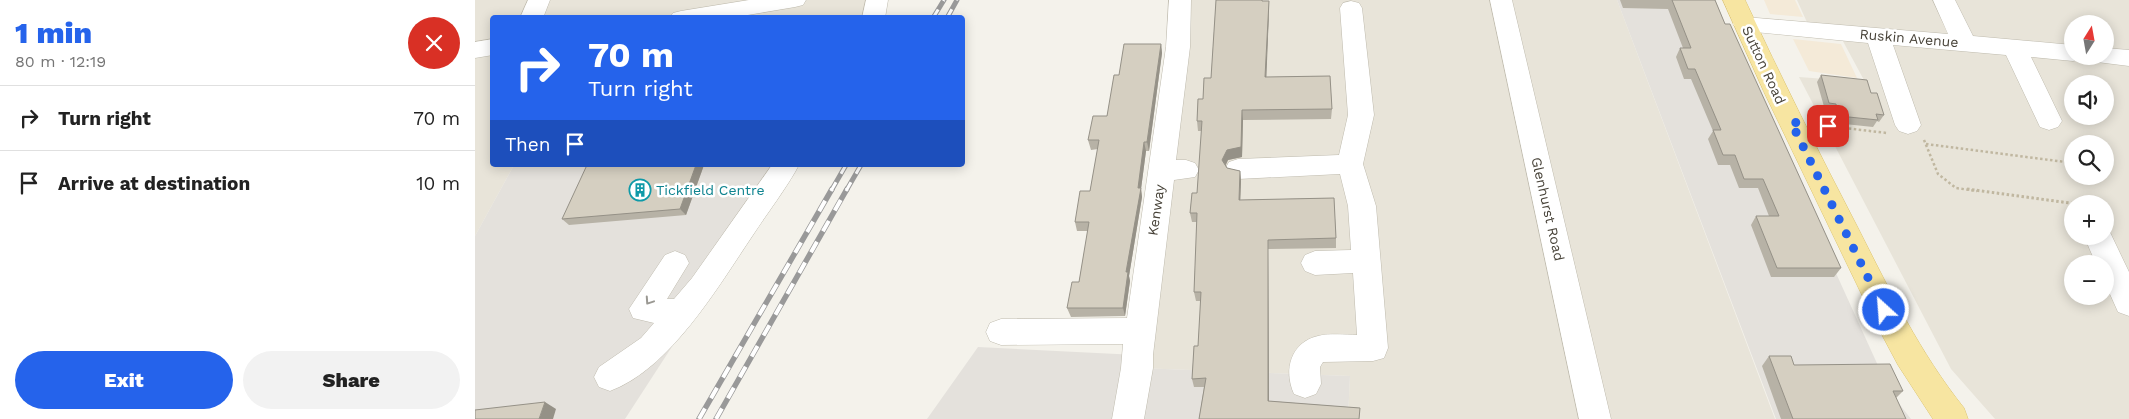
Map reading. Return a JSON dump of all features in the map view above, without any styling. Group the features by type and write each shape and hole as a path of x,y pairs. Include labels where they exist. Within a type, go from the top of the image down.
{"main road":[{"name":"Sutton Road","path":"1739,12 1791,122 1910,361 1936,400 1952,419"}],"street":[{"path":"532,15 539,0"},
{"path":"700,15 795,0"},
{"path":"874,15 877,0"},
{"name":"Kenway","path":"1127,419 1137,368 1140,332 1174,170 1180,0"},
{"name":"Glenhurst Road","path":"1501,0 1595,419"},
{"path":"1944,0 1964,43"},
{"path":"1305,384 1304,365 1307,356 1312,351 1319,349 1373,348 1362,206 1350,164 1361,115 1351,8"},
{"name":"Ruskin Avenue","path":"1739,12 1878,36 2064,52"},
{"path":"1878,36 1908,132"},
{"path":"475,50 490,48"},
{"path":"2015,48 2049,121"},
{"path":"2114,57 2129,58"},
{"path":"1238,169 1350,164"},
{"path":"609,377 652,346 681,313 702,287 785,167"},
{"path":"2110,246 2129,303"},
{"path":"1315,263 1366,261"},
{"path":"675,263 644,309 681,313"},
{"path":"1001,332 1140,332"}],"path":[{"path":"1791,122 1908,132 1926,144 2064,162"},
{"path":"1926,144 1938,174 1956,188 2064,202"}],"shaded area":[{"path":"475,0 877,0 874,15 490,15 490,167 513,167 475,236"},
{"path":"1180,0 1617,0 1775,419 1348,419 1350,376 1137,368"},
{"path":"1617,0 1712,0 1880,370 1900,405 1911,419 1776,419"},
{"path":"1764,0 1795,0 1803,17 1770,14"},
{"path":"1797,0 2129,0 2129,419 1995,419 1951,369 1799,77 1865,82 1838,32 1810,29"},
{"path":"1793,39 1841,44 1857,78 1809,71"},
{"path":"513,167 789,167 625,419 475,419 475,236"},
{"path":"978,347 1137,355 1138,368 1350,376 1348,419 927,419"}],"building":[{"path":"1216,0 1269,1 1265,77 1330,76 1332,109 1242,110 1241,147 1227,150 1222,160 1227,168 1240,171 1239,200 1334,198 1336,238 1268,240 1268,401 1360,408 1359,419 1199,419 1206,378 1192,379 1194,346 1198,346 1201,292 1194,292 1197,213 1190,213 1192,193 1197,193 1202,121 1197,121 1198,99 1203,99 1204,78 1211,78"},
{"path":"1672,0 1715,0 1725,24 1730,24 1841,268 1777,268 1756,216 1779,216 1763,179 1744,179 1735,155 1723,155 1713,130 1721,130 1695,69 1688,69 1680,48 1691,48"},
{"path":"1124,44 1161,44 1147,142 1144,142 1138,188 1141,188 1126,272 1128,272 1123,308 1067,308 1072,282 1079,282 1089,222 1075,222 1080,191 1090,191 1099,140 1088,140 1093,116 1107,116 1114,75 1119,75"},
{"path":"1821,75 1867,80 1871,93 1877,93 1884,115 1876,114 1878,120 1839,116 1836,104 1829,103"},
{"name":"Tickfield Centre","path":"586,167 695,167 680,209 562,219"},
{"path":"1769,356 1791,356 1794,365 1890,364 1903,391 1893,391 1906,419 1793,419"},
{"path":"545,402 539,419 475,419 475,410"}],"railway":[{"path":"935,15 944,0"},
{"path":"949,15 957,0"},
{"path":"831,191 845,167"},
{"path":"846,191 860,167"},
{"path":"699,419 832,189"},
{"path":"716,419 847,189"}],"place":[{"name":"Tickfield Centre","path":"640,190"}],"route":[{"path":"1828,126 1791,122 1884,310"}]}
